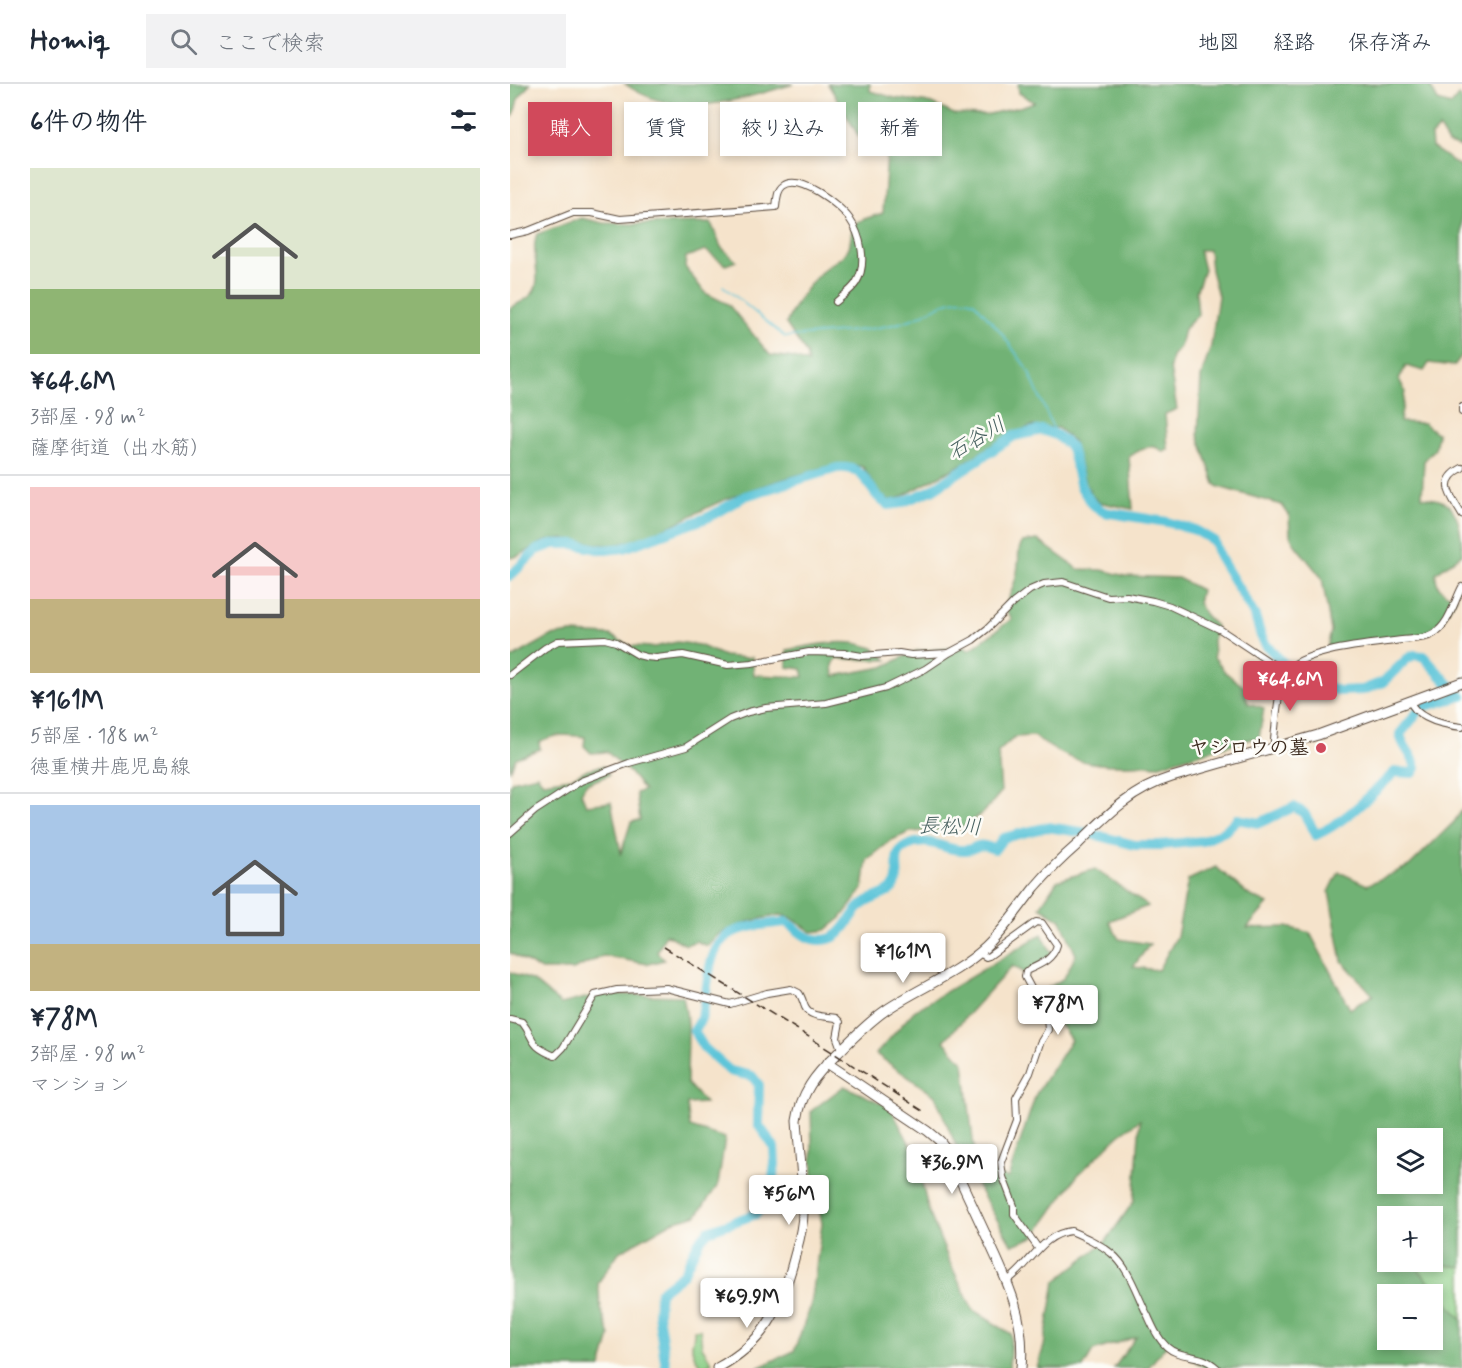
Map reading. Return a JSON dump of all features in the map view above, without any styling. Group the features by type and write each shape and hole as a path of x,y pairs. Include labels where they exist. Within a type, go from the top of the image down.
{"main road":[{"path":"717,1368 753,1343 772,1319 783,1296 803,1217 798,1109 809,1084 841,1049 887,1010 965,964 979,953 1077,844 1127,798 1156,782 1415,708 1443,690 1460,683"},
{"path":"827,1063 940,1141 1016,1304 1022,1332 1021,1368"}],"street":[{"path":"510,235 528,231 573,213 592,213 620,219 776,207 782,187 785,184 796,183 809,187 838,205 860,236 862,250 860,271 856,282 836,302"},
{"path":"1462,407 1462,412"},
{"path":"1462,468 1449,479 1448,493 1462,515"},
{"path":"510,833 535,811 581,781 686,747 730,719 748,712 766,708 826,703 886,688 925,669 972,640 987,630 1013,603 1030,590 1044,584 1063,582 1108,597 1127,596 1170,606 1221,630 1286,673"},
{"path":"1275,748 1274,739 1283,682 1286,673 1292,667 1316,655 1338,649 1433,634 1448,617 1462,587"},
{"path":"510,675 545,648 558,641 604,639 616,642 646,657 682,655 728,665 752,663 809,652 862,656 949,653"},
{"path":"1415,708 1448,725 1462,727"},
{"path":"979,953 989,956 1036,922 1042,923 1057,945 1047,960 1026,971 1025,977 1047,1018 1048,1030 1040,1043 1030,1073 1016,1098 1017,1120 1001,1162 1003,1177 1014,1206 1014,1214 1038,1248"},
{"path":"510,1019 522,1022 534,1044 555,1056 564,1048 595,995 617,990 653,987 698,995 730,1004 767,993 795,990 809,1012 836,1018 840,1022 837,1038 841,1049"},
{"path":"1007,1281 1023,1268 1038,1248 1056,1235 1071,1231 1105,1249 1118,1261 1136,1288 1157,1333 1168,1348 1177,1353 1204,1359 1217,1368"}],"green space":[{"path":"510,84 530,84 518,99 514,115 510,119"},
{"path":"625,84 794,84 751,96 708,104 708,102 666,102 645,96"},
{"path":"828,84 870,84 870,91 922,102 858,102 858,135 846,115 846,102 838,102"},
{"path":"1018,84 1429,84 1438,101 1451,105 1459,95 1462,100 1462,147 1448,143 1439,128 1431,136 1432,147 1462,168 1462,355 1454,366 1429,363 1424,371 1406,366 1399,379 1405,391 1400,422 1424,423 1438,434 1435,449 1424,461 1422,497 1441,501 1451,507 1461,534 1462,554 1436,573 1441,589 1457,597 1441,621 1426,634 1327,648 1331,631 1322,578 1290,535 1289,515 1282,505 1215,484 1198,435 1201,377 1211,346 1218,296 1211,270 1209,250 1199,250 1204,270 1196,292 1198,315 1184,329 1180,347 1172,356 1170,368 1177,409 1165,414 1168,449 1163,452 1150,447 1129,457 1133,509 1098,502 1091,494 1084,479 1074,442 1058,428 1031,426 1002,439 964,463 897,499 889,500 880,494 863,467 834,466 783,479 740,494 636,540 606,545 564,539 548,540 510,558 510,308 529,297 535,289 537,234 582,218 604,223 711,223 721,247 736,261 726,265 705,250 686,257 685,267 705,293 728,304 770,355 794,358 808,363 806,353 786,324 793,309 817,276 846,253 854,226 859,221 883,213 887,156 942,156 942,109 954,114 985,115 1034,102 1019,93"},
{"path":"1038,540 1078,569 1102,570 1125,576 1178,578 1201,590 1198,603 1205,615 1216,626 1213,640 1214,657 1225,672 1244,687 1248,703 1264,708 1259,738 1156,766 1089,763 1056,751 1034,736 1015,737 998,752 1001,792 984,812 960,829 910,832 892,840 867,860 863,889 841,918 826,930 812,932 790,917 780,915 750,921 719,934 707,946 696,941 686,945 666,934 657,952 664,960 648,964 603,956 573,970 541,970 510,953 510,785 512,781 537,775 543,782 571,778 588,769 603,766 609,775 586,784 581,793 586,805 611,802 621,853 631,822 640,820 636,793 644,790 630,773 607,752 591,753 584,746 585,737 579,736 556,736 539,742 540,749 516,758 510,771 510,659 551,636 571,633 610,635 630,646 654,647 677,642 699,645 724,656 752,657 754,675 804,677 802,669 787,667 787,650 819,644 841,642 863,645 875,649 887,660 836,659 833,665 834,676 883,667 916,651 964,647 969,650 1012,619 1004,608 1016,576 1019,549 1022,542"},
{"path":"1462,810 1462,1267 1443,1265 1443,1206 1377,1206 1377,1272 1421,1272 1431,1284 1377,1284 1377,1350 1443,1350 1443,1298 1462,1320 1462,1368 1205,1368 1168,1343 1148,1368 1114,1368 1136,1337 1093,1351 1083,1368 1037,1368 1044,1346 1055,1282 1106,1241 1134,1201 1140,1120 1119,1135 1077,1176 1034,1237 1012,1245 962,1160 935,1096 876,1054 914,1011 1042,934 1052,954 1026,974 1012,966 944,1041 964,1063 976,1166 1008,1178 1036,1094 1071,1040 1039,994 1064,978 1076,955 1061,920 1040,907 1057,881 1095,869 1148,906 1109,921 1119,939 1150,944 1133,967 1158,970 1177,936 1188,880 1216,867 1249,895 1268,904 1247,928 1287,927 1310,933 1350,1009 1373,995 1342,961 1329,892 1339,872 1367,885 1409,866 1454,822"},
{"path":"510,972 533,981 561,1004 602,994 683,996 688,1024 687,1083 705,1103 687,1104 690,1127 725,1138 718,1185 697,1215 672,1222 619,1252 598,1283 601,1309 610,1336 601,1368 510,1368"},
{"path":"844,1086 890,1107 915,1154 929,1212 973,1310 1011,1334 1009,1368 757,1368 794,1351 811,1305 822,1223 813,1182 811,1111"},
{"path":"1443,1265 1462,1267 1462,1320 1443,1299 1443,1284 1431,1284 1420,1272 1443,1272"},
{"path":"700,1329 702,1347 712,1363 702,1367 692,1350 694,1330"}],"waterway":[{"path":"723,286 785,337 881,327 909,320 949,302 957,300 974,302 1000,331 1028,370 1056,435"},
{"name":"石谷川","path":"510,576 537,550 553,544 574,544 603,550 624,548 709,517 745,496 837,468 848,468 862,475 881,500 888,505 901,503 932,490 1014,436 1042,430 1056,435 1071,447 1081,487 1092,504 1104,512 1167,522 1195,530 1214,541 1219,556 1255,616 1266,645 1296,673 1338,691 1363,690 1383,682 1414,655 1423,656 1457,693"},
{"name":"長松川","path":"666,1368 658,1313 660,1292 683,1274 699,1241 708,1231 756,1214 770,1198 775,1164 774,1147 758,1124 759,1085 752,1076 730,1071 704,1048 694,1031 704,1005 711,962 720,943 727,936 747,928 786,922 809,938 824,940 833,938 845,927 860,907 894,887 899,853 902,849 915,843 930,843 957,850 968,850 980,846 995,849 1003,838 1047,827 1088,833 1135,845 1203,841 1225,831 1237,819 1259,823 1294,807 1304,813 1316,835 1348,815 1395,772 1413,773 1416,768 1400,734 1422,707 1462,696"}],"railway":[{"path":"664,947 923,1111"}],"place":[{"name":"ヤジロウの墓","path":"1321,748"}]}
